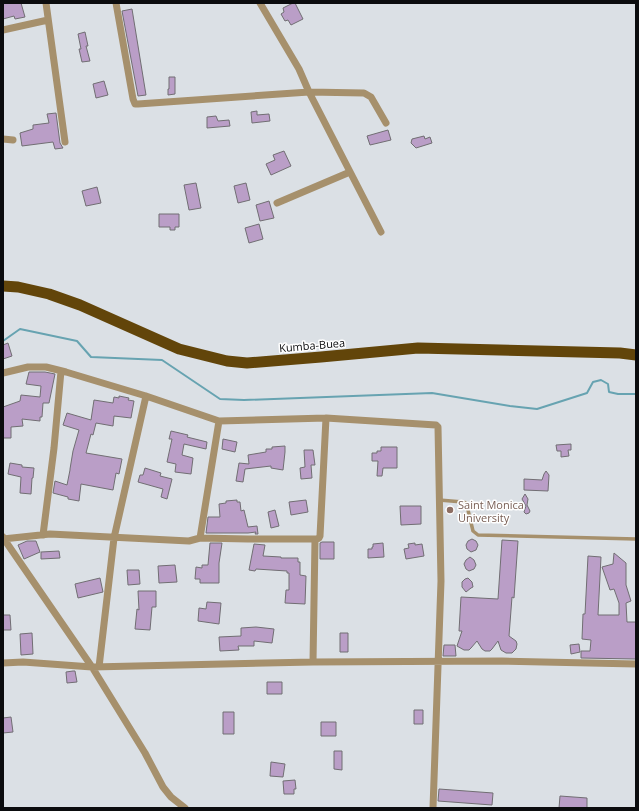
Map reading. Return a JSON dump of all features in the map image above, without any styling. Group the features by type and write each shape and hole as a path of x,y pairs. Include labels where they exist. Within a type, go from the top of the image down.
{"highway":[{"name":"Kumba-Buea","path":"3,286 18,287 49,294 80,305 179,349 227,361 262,362 418,348 620,353 636,355"}],"street":[{"path":"46,3 65,142"},
{"path":"116,3 135,104 310,92 364,93 371,97 386,123"},
{"path":"260,3 299,69 381,232"},
{"path":"3,30 48,20"},
{"path":"3,139 13,140"},
{"path":"277,203 350,172"},
{"path":"3,373 35,366 46,367 146,396 219,421 326,418 436,425 438,427 441,581 433,808"},
{"path":"42,534 54,448 61,371"},
{"path":"95,667 114,538 146,396"},
{"path":"185,808 171,797 163,787 95,667 3,538 42,534 189,541 200,538 315,540 320,536 326,418"},
{"path":"200,538 219,421"},
{"path":"313,662 315,540"},
{"path":"3,663 23,662 95,667 313,662 636,664"}],"lane":[{"path":"439,500 466,503 473,531 478,535 636,539"}],"building":[{"path":"3,3 21,3 25,17 15,19 14,16 3,19"},
{"path":"295,3 303,19 291,25 288,20 285,21 281,14 284,12 283,8"},
{"path":"132,9 146,95 138,96 122,11"},
{"path":"85,32 88,46 86,46 90,61 82,62 78,34"},
{"path":"169,77 175,77 175,94 168,95 169,89"},
{"path":"104,81 108,95 96,98 93,84"},
{"path":"257,111 257,115 269,114 270,121 252,123 251,112"},
{"path":"56,113 60,143 63,148 55,149 53,142 22,146 20,133 33,129 33,125 49,123 47,114"},
{"path":"216,116 218,121 229,120 230,126 207,128 207,117"},
{"path":"388,130 391,140 370,145 367,136"},
{"path":"424,136 425,139 430,137 432,143 416,148 411,143 412,139"},
{"path":"284,151 291,166 271,175 266,164 275,160 273,155"},
{"path":"196,183 201,208 189,210 184,185"},
{"path":"246,183 250,200 238,203 234,186"},
{"path":"97,187 101,203 86,206 82,191"},
{"path":"269,201 274,218 260,221 256,205"},
{"path":"159,214 179,214 179,227 175,227 175,230 170,230 170,227 159,227"},
{"path":"259,224 263,239 249,243 245,228"},
{"path":"8,343 12,356 3,359 3,345"},
{"path":"29,372 45,372 55,374 49,403 43,403 42,417 40,417 40,421 22,419 23,426 11,427 11,438 3,438 3,407 20,401 21,395 40,397 41,386 26,384"},
{"path":"119,396 129,398 128,400 134,401 131,418 114,416 113,426 96,423 93,435 91,434 86,453 122,459 119,474 116,473 113,490 81,484 79,501 68,499 68,497 53,493 55,481 67,485 73,451 79,430 63,425 67,413 91,420 94,400 113,403 114,397 119,398"},
{"path":"171,431 207,442 206,449 184,444 182,455 193,458 191,474 175,472 176,464 167,462 172,439 169,439"},
{"path":"223,439 237,442 235,452 222,449"},
{"path":"571,444 571,450 568,450 569,456 561,457 561,451 557,451 556,445"},
{"path":"285,446 283,470 271,468 271,466 245,469 243,482 236,481 239,463 249,464 248,455 266,452 266,449 272,449 272,447"},
{"path":"381,447 397,447 397,468 383,468 382,476 377,476 378,461 372,461 372,453 381,451"},
{"path":"304,450 313,450 315,465 311,465 312,478 301,479 300,468 305,467"},
{"path":"10,463 22,465 22,467 34,468 31,494 20,493 21,477 8,474"},
{"path":"145,468 161,473 160,476 172,479 167,499 161,497 163,489 138,482 140,475 143,475"},
{"path":"546,471 549,475 548,491 524,490 524,479 542,480"},
{"path":"525,494 528,499 527,505 530,511 526,514 524,512 526,506 522,499"},
{"path":"237,500 237,502 240,502 241,511 244,510 248,527 257,526 258,534 255,534 256,532 206,533 208,517 220,517 219,504 226,503 226,501"},
{"path":"306,500 308,512 291,515 289,502"},
{"path":"400,506 421,506 421,524 401,525"},
{"path":"275,510 279,526 271,528 268,512"},
{"path":"472,539 476,541 478,545 476,550 471,552 467,549 466,545 468,541"},
{"path":"502,540 518,541 514,598 512,597 509,636 516,641 516,649 512,653 506,653 501,650 498,641 490,651 485,651 477,641 469,650 464,650 457,646 462,631 459,631 461,597 498,599"},
{"path":"27,541 36,541 40,552 24,559 18,545"},
{"path":"334,542 334,559 320,559 320,543"},
{"path":"210,543 222,543 219,563 219,583 200,583 200,579 195,579 196,567 202,568 202,565 208,565"},
{"path":"383,543 384,557 368,558 368,549 372,549 373,544"},
{"path":"415,543 415,545 422,544 424,556 406,559 404,549 409,548 408,544"},
{"path":"254,544 265,545 263,556 298,558 298,562 300,562 300,575 306,576 305,604 285,603 286,590 289,590 289,573 287,573 287,571 249,570"},
{"path":"59,551 60,558 41,559 41,552"},
{"path":"614,553 626,563 626,585 631,601 626,603 627,622 636,622 636,659 581,658 581,651 590,651 591,640 582,639 588,556 601,557 598,615 619,615 619,603 614,589 610,590 602,567 613,564"},
{"path":"470,557 474,560 476,565 474,569 469,571 466,569 464,564"},
{"path":"175,565 177,582 159,583 158,566"},
{"path":"127,570 139,570 140,584 128,585"},
{"path":"100,578 103,592 78,598 75,584"},
{"path":"468,578 472,582 473,587 466,592 462,587 462,582"},
{"path":"138,591 156,591 156,607 152,607 150,630 135,629 137,609 139,610"},
{"path":"207,602 221,603 219,624 198,621 199,608 206,609"},
{"path":"3,615 10,615 11,630 3,630"},
{"path":"256,627 274,629 272,643 254,641 254,646 238,646 239,650 220,651 219,637 241,636 241,628"},
{"path":"32,633 33,654 21,655 20,634"},
{"path":"340,633 348,633 348,652 340,652"},
{"path":"579,644 580,652 571,654 570,645"},
{"path":"444,645 455,645 456,656 443,656"},
{"path":"75,671 77,682 67,683 66,672"},
{"path":"267,682 282,682 282,694 267,694"},
{"path":"414,710 423,710 423,724 414,724"},
{"path":"223,712 234,712 234,734 223,734"},
{"path":"11,717 13,732 3,733 3,718"},
{"path":"321,722 336,722 336,736 321,736"},
{"path":"334,751 342,751 342,770 334,769"},
{"path":"271,762 285,764 283,777 270,776"},
{"path":"295,780 296,789 294,789 294,794 284,794 283,781"},
{"path":"439,789 493,793 492,805 438,801"},
{"path":"560,796 587,798 587,808 559,808"}],"waterway":[{"path":"3,341 20,329 77,341 91,357 162,360 220,399 244,400 432,393 537,409 587,393 593,382 601,380 608,384 609,392 618,394 636,394"}],"place":[{"name":"Saint Monica University","path":"450,510"}]}
